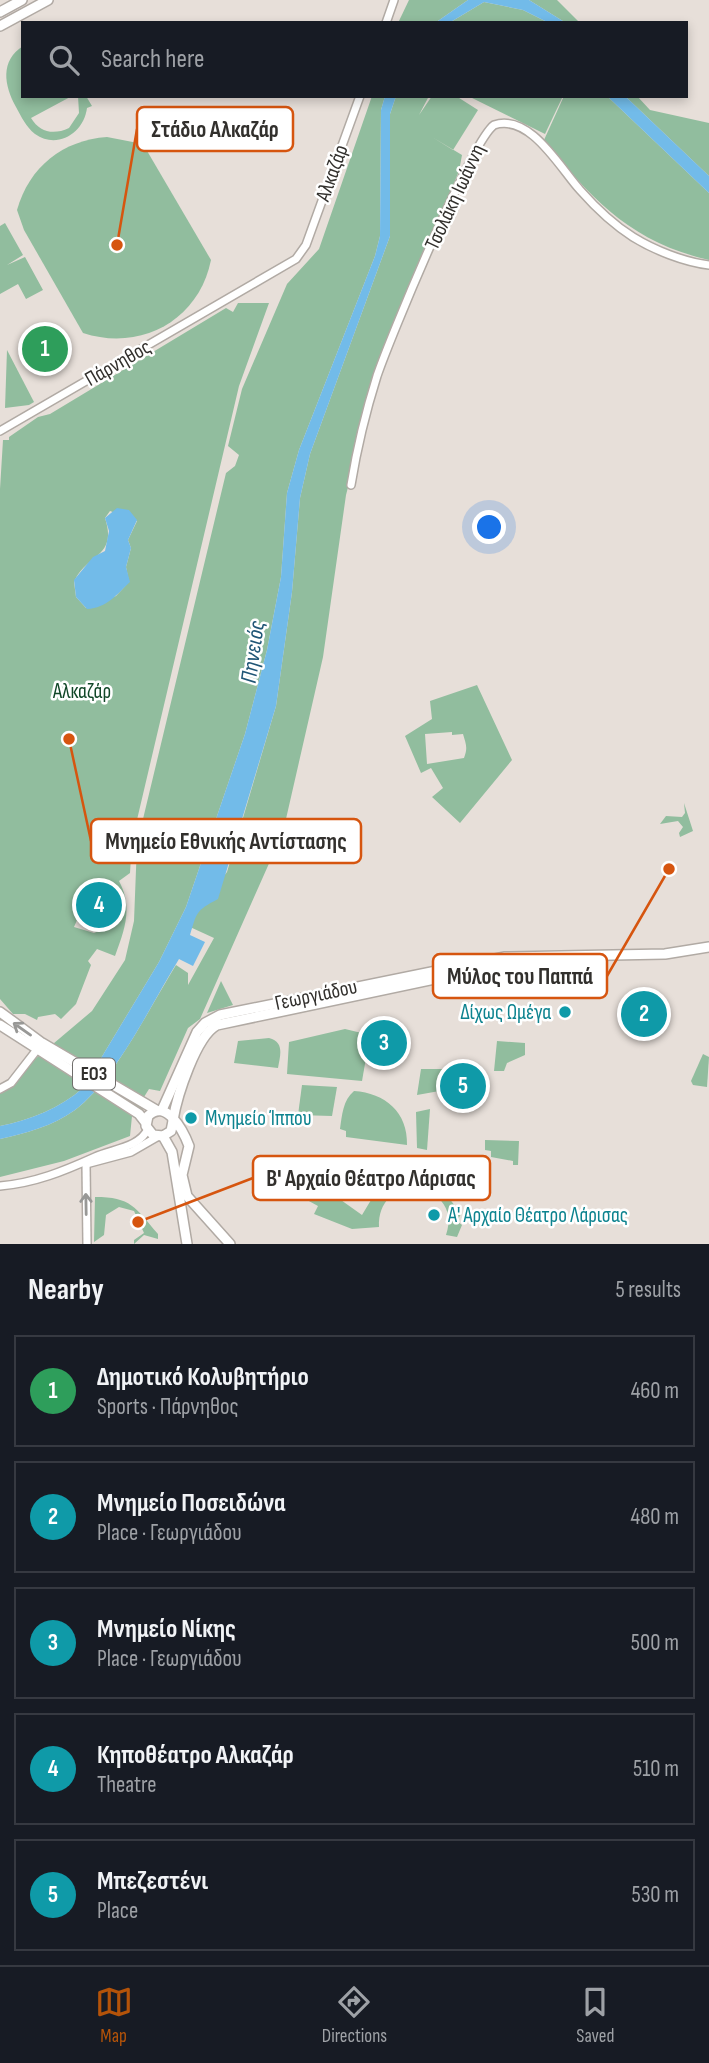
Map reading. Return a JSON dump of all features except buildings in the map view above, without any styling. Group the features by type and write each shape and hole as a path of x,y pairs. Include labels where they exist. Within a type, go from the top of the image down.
{"main road":[{"path":"0,12 22,0"},
{"path":"0,26 48,0"},
{"name":"Γεωργιάδου","path":"205,1028 224,1014 505,957 665,954 709,947"},
{"name":"ΕΟ3","path":"0,1012 41,1048"},
{"name":"ΕΟ3","path":"0,1026 139,1107 169,1113 189,1146 182,1175 187,1196 230,1244"},
{"path":"147,1126 148,1116 159,1110 205,1028"},
{"path":"187,1244 172,1152 160,1136 171,1130 184,1083 205,1028"},
{"name":"ΕΟ3","path":"139,1107 147,1126 160,1136"}],"street":[{"path":"387,21 394,0"},
{"path":"390,12 400,0"},
{"name":"Αλκαζάρ","path":"233,296 284,268 303,250 359,98"},
{"name":"Τσολάκη Ιωάννη","path":"351,485 362,428 378,374 471,158 494,125 513,126 537,138 583,194 632,237 677,256 709,265"},
{"name":"Πάρνηθος","path":"1,430 233,296"},
{"path":"0,1089 11,1083 41,1048"},
{"path":"86,1164 96,1156 135,1143 147,1126"},
{"path":"0,1186 32,1182 131,1152 160,1136"},
{"path":"86,1164 87,1244"}],"green space":[{"path":"409,0 468,0 438,21 399,21"},
{"path":"529,0 557,0 578,21 563,21"},
{"path":"484,2 523,10 545,21 452,21"},
{"path":"21,48 21,98 68,98 31,118 43,130 58,132 69,128 79,113 78,98 87,98 92,106 87,108 81,125 68,136 43,139 26,125 7,82 8,66"},
{"path":"371,98 384,98 381,110 380,236 375,256 299,450 287,493 281,577 267,650 245,734 186,907 159,962 83,1088 65,1102 44,1112 0,1126 0,1093 12,1086 34,1060 92,1011 125,960 134,921 137,844 226,473 235,466 239,455 228,446 242,389 287,284 319,249"},
{"path":"395,98 428,98 419,115 431,98 459,98 478,110 453,150 462,155 459,171 380,363 346,495 323,657 283,832 200,1019 188,1028 160,1091 149,1089 139,1105 144,1111 138,1107 132,1116 130,1136 64,1161 0,1177 0,1139 48,1125 75,1110 89,1097 117,1063 176,965 188,973 188,985 214,938 190,927 198,909 227,872 276,706 292,592 300,498 310,454 390,236 390,114"},
{"path":"472,98 562,98 545,134"},
{"path":"563,98 609,98 709,193 709,260 657,242 615,216 579,182 544,140"},
{"path":"627,98 639,98 650,110 709,123 709,176"},
{"path":"107,137 143,144 211,260 194,299 181,314 146,334 126,338 105,338 83,333 24,230 17,210 30,181 50,158 76,144"},
{"path":"5,223 23,255 7,265 25,257 43,290 26,299 18,284 0,294 0,226"},
{"name":"Αλκαζάρ","path":"238,303 269,303 239,386 132,841 130,873 119,881 127,909 122,937 115,956 97,949 88,961 91,965 76,1004 61,1019 55,1014 38,1017 37,1020 25,1014 13,1014 0,999 0,489 3,440 9,440 9,437 38,417 50,414 226,308 233,312","holes":["110,511 137,521 128,540 131,548 126,567 129,582 116,596 86,608 76,597 74,582 86,565 104,548 108,531 105,518","98,878 115,889 120,909 109,927 94,933 74,927 82,909 78,906"]},
{"path":"7,350 34,402 29,405 5,408"},
{"path":"477,685 512,760 460,823 432,797 443,788 431,768 421,773 405,736 432,719 430,701","holes":["452,732 452,735 463,734 466,746 464,758 427,764 425,734"]},
{"path":"684,803 693,831 680,837 679,833 683,827 678,821 660,824 666,816 682,817 685,813"},
{"path":"221,981 233,1005 207,1013"},
{"path":"345,1029 370,1035 362,1081 287,1074 289,1042"},
{"path":"269,1038 279,1046 278,1068 234,1063 238,1041"},
{"path":"497,1041 525,1043 525,1055 507,1063 504,1071 494,1071"},
{"path":"703,1054 709,1057 707,1087 693,1085 691,1081"},
{"path":"421,1069 446,1069 445,1090 417,1095"},
{"path":"302,1085 337,1087 332,1116 298,1115"},
{"path":"354,1091 376,1096 393,1106 404,1123 407,1145 346,1137 346,1131 340,1129 341,1118 345,1103"},
{"path":"430,1109 427,1150 417,1148 416,1112"},
{"path":"485,1140 519,1141 518,1165 513,1165 513,1161 491,1157 491,1151 485,1150"},
{"path":"387,1156 447,1165 443,1190 461,1214 457,1221 462,1225 457,1237 446,1235 448,1217 443,1204 433,1194 419,1189 404,1190 391,1196 382,1208 379,1227 352,1229 314,1214 318,1206 307,1200 317,1183 362,1215 371,1200 372,1184 379,1183 381,1188 391,1191 400,1187 392,1176 397,1176 399,1164 387,1163"},
{"path":"95,1197 117,1199 131,1205 158,1234 158,1239 144,1235 134,1244 134,1240 144,1233 134,1211 119,1207 106,1215 104,1235 94,1242"}],"water":[{"path":"468,0 529,0 563,21 545,21 523,10 484,2 452,21 438,21"},
{"name":"Πηνειός","path":"384,98 395,98 390,114 390,236 310,454 300,498 292,592 276,706 218,899 198,913 190,935 205,942 193,966 179,959 118,1061 90,1097 75,1110 48,1125 0,1139 0,1126 44,1112 65,1102 83,1088 159,962 186,907 245,734 267,650 281,577 287,493 299,450 375,256 380,236 381,110"},
{"path":"609,98 627,98 709,176 709,193"},
{"path":"117,508 129,510 137,520 128,540 131,548 126,567 130,582 106,603 87,609 76,597 74,580 93,557 105,551 109,531 105,518"}],"place":[{"name":"Στάδιο Αλκαζάρ","path":"117,245"},
{"name":"Δημοτικό Κολυβητήριο","path":"45,349"},
{"name":"Μνημείο Εθνικής Αντίστασης","path":"69,739"},
{"name":"Μύλος του Παππά","path":"669,869"},
{"name":"Κηποθέατρο Αλκαζάρ","path":"99,905"},
{"name":"Δίχως Ωμέγα","path":"565,1012"},
{"name":"Μνημείο Ποσειδώνα","path":"644,1014"},
{"name":"Μνημείο Νίκης","path":"384,1043"},
{"name":"Μπεζεστένι","path":"463,1086"},
{"name":"Μνημείο Ίππου","path":"191,1118"},
{"name":"Α' Αρχαίο Θέατρο Λάρισας","path":"434,1215"},
{"name":"Β' Αρχαίο Θέατρο Λάρισας","path":"138,1222"}]}
